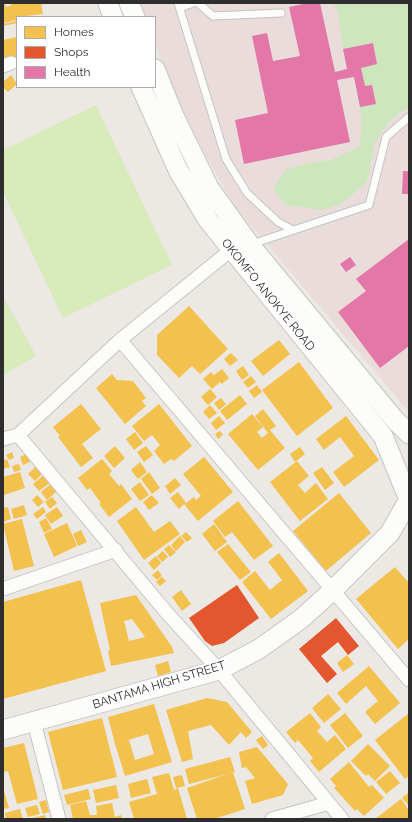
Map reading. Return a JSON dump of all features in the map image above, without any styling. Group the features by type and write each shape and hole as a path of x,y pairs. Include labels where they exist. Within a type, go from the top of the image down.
{"main road":[{"path":"108,3 113,16"},
{"path":"129,3 135,16"},
{"name":"OKOMFO ANOKYE ROAD","path":"156,71 174,116 208,188 250,245 394,420 409,434"},
{"name":"OKOMFO ANOKYE ROAD","path":"142,88 178,170 208,220 383,436 408,495"},
{"name":"BANTAMA HIGH STREET","path":"3,730 219,670 259,649 301,619 333,590 390,533 408,495"},
{"path":"390,533 409,530"}],"street":[{"path":"3,439 18,435 120,340 231,250"},
{"path":"120,340 409,680"},
{"path":"18,435 116,550 167,613 219,670 342,819"},
{"path":"3,589 116,550"},
{"path":"34,722 59,819"},
{"path":"272,819 329,803"}],"lane":[{"path":"193,3 179,6 226,159 247,193 278,222 294,230"},
{"path":"198,3 213,16 281,13"},
{"path":"250,245 369,205 386,137 409,117"}],"shaded area":[{"path":"138,3 409,3 409,412 234,205 182,115 156,48 156,16 144,16"}],"green space":[{"path":"332,3 409,3 409,108 402,111 390,121 375,142 367,182 341,204 322,210 285,205 273,189 286,169 304,164 330,160 359,147 362,127 360,107 376,104 372,85 365,86 361,68 377,64 373,43 343,49 338,12"},
{"path":"96,105 172,265 63,318 3,192 3,150"},
{"path":"3,296 13,315 3,320"},
{"path":"14,315 36,356 3,375 3,321"}],"building: Homes":[{"path":"11,3 41,3 43,14 16,16 16,20 3,23 3,5 5,4 6,7 12,5"},
{"path":"16,21 16,23 3,26 3,24"},
{"path":"16,37 16,57 3,60 3,40"},
{"path":"11,75 16,85 8,92 3,87 3,82"},
{"path":"189,306 228,349 200,374 192,366 179,378 157,355 157,335"},
{"path":"279,340 290,354 263,376 251,361"},
{"path":"231,353 238,360 230,366 224,359"},
{"path":"299,362 333,408 297,436 262,390"},
{"path":"243,366 249,375 242,380 236,371"},
{"path":"222,369 229,378 222,384 220,382 212,389 203,379 211,372 217,379 214,375"},
{"path":"112,374 117,380 133,381 146,398 142,401 146,406 125,424 96,388"},
{"path":"251,376 256,382 248,388 243,382"},
{"path":"257,385 262,392 254,398 249,391"},
{"path":"210,389 217,397 208,405 201,397"},
{"path":"240,395 247,404 227,420 220,411"},
{"path":"221,398 226,404 219,410 214,403"},
{"path":"81,404 101,429 82,444 93,458 81,467 58,437 60,436 53,427"},
{"path":"159,404 192,446 174,461 171,459 164,464 154,451 160,445 152,435 144,441 132,426"},
{"path":"210,405 217,413 209,419 203,412"},
{"path":"263,409 276,426 270,430 285,448 258,470 228,434 252,414 263,427 257,432 262,438 268,433 255,416"},
{"path":"219,416 225,423 216,430 211,423"},
{"path":"346,416 379,460 344,487 333,472 354,456 340,437 324,450 316,439"},
{"path":"220,431 223,435 218,439 215,434"},
{"path":"135,432 143,443 134,450 126,439"},
{"path":"115,446 125,458 114,468 104,456"},
{"path":"146,446 153,455 144,462 137,452"},
{"path":"300,447 305,454 295,462 290,454"},
{"path":"12,452 14,458 9,460 6,455"},
{"path":"27,454 30,462 23,465 20,457"},
{"path":"204,457 233,492 198,521 184,504 179,509 170,498 178,492 186,503 194,497 196,500 201,496 183,474"},
{"path":"7,459 10,467 3,469 3,461"},
{"path":"102,459 112,471 109,474 119,486 121,484 132,499 109,517 99,504 101,503 90,488 87,490 78,478"},
{"path":"297,461 309,476 298,485 305,493 316,483 328,499 300,521 270,482"},
{"path":"140,462 147,472 138,479 131,470"},
{"path":"19,464 21,470 14,472 12,466"},
{"path":"36,466 43,473 35,481 28,474"},
{"path":"322,467 334,483 325,490 313,473"},
{"path":"20,472 25,488 4,495 3,477"},
{"path":"149,472 160,488 152,494 141,479"},
{"path":"45,474 51,482 39,491 33,484"},
{"path":"175,478 181,485 170,494 165,486"},
{"path":"140,482 149,495 140,501 131,489"},
{"path":"52,483 58,490 47,500 41,492"},
{"path":"339,493 371,533 326,571 293,531"},
{"path":"37,495 44,502 38,507 32,500"},
{"path":"152,495 159,503 149,510 143,502"},
{"path":"52,497 57,503 50,509 45,502"},
{"path":"238,501 273,546 254,560 232,532 225,537 213,521"},
{"path":"24,505 27,515 14,519 11,509"},
{"path":"8,507 11,519 3,522 3,508"},
{"path":"43,507 46,512 37,519 33,514"},
{"path":"57,507 63,516 51,524 45,515"},
{"path":"136,507 154,532 170,521 180,534 144,560 117,521"},
{"path":"46,518 52,529 44,533 39,522"},
{"path":"22,519 34,566 14,571 3,524"},
{"path":"67,523 77,546 54,557 44,534"},
{"path":"214,524 227,542 215,551 202,534"},
{"path":"81,530 87,542 78,546 73,534"},
{"path":"186,532 192,538 187,542 181,536"},
{"path":"180,536 185,542 176,551 171,545"},
{"path":"228,544 251,572 240,580 217,552"},
{"path":"169,545 176,552 170,557 164,549"},
{"path":"163,551 168,557 162,562 157,556"},
{"path":"279,553 308,591 271,619 242,582 255,571 270,590 282,580 268,562"},
{"path":"156,556 161,563 154,570 148,563"},
{"path":"395,567 409,583 409,639 398,649 356,599"},
{"path":"158,570 162,576 157,580 152,575"},
{"path":"162,577 166,581 160,586 156,582"},
{"path":"81,580 106,671 3,699 3,602"},
{"path":"181,590 191,604 182,611 172,597"},
{"path":"136,595 172,647 174,653 111,666 108,651 110,650 100,603","holes":["132,619 145,637 129,641 124,621"]},
{"path":"347,655 354,664 343,672 337,663"},
{"path":"168,661 171,672 158,676 155,665"},
{"path":"369,666 400,703 375,724 365,712 378,701 366,686 346,704 337,693"},
{"path":"328,694 341,709 324,723 312,708"},
{"path":"207,698 227,702 252,732 246,738 241,732 229,745 211,725 188,731 193,759 182,762 166,710"},
{"path":"154,704 172,762 125,776 115,744 108,717","holes":["148,734 154,754 135,760 129,740 115,744"]},
{"path":"310,713 321,727 317,731 327,742 335,735 346,749 319,772 310,761 313,758 298,740 295,743 286,732"},
{"path":"345,713 363,736 348,748 330,725"},
{"path":"409,713 409,776 405,779 375,740"},
{"path":"102,718 117,777 63,790 48,732"},
{"path":"262,736 268,745 263,749 256,740"},
{"path":"24,743 38,799 17,804 8,771 3,772 3,748"},
{"path":"368,744 390,766 375,781 368,774 366,776 351,761"},
{"path":"257,747 288,784 283,795 252,804 245,781 255,778 246,767 242,768 239,752"},
{"path":"230,757 235,772 189,784 185,769"},
{"path":"349,762 369,787 372,785 384,798 364,816 357,809 355,811 334,788 336,786 330,779"},
{"path":"390,771 400,783 386,794 376,782"},
{"path":"233,772 245,809 214,819 197,819 187,788"},
{"path":"169,773 174,790 178,788 187,819 134,819 129,802 157,794 152,777"},
{"path":"182,775 185,786 176,788 173,777"},
{"path":"147,779 151,793 131,798 128,784"},
{"path":"116,785 119,798 96,803 93,790"},
{"path":"3,788 9,808 3,809"},
{"path":"88,789 91,799 67,805 64,795"},
{"path":"409,792 409,806 402,798"},
{"path":"401,799 409,810 409,819 375,819"},
{"path":"46,800 49,812 43,814 39,802"},
{"path":"86,801 90,815 97,815 96,806 112,803 115,817 121,815 122,819 73,819 70,805"},
{"path":"37,805 40,814 28,817 25,808"},
{"path":"20,809 23,819 6,819 5,813"},
{"path":"45,815 46,819 33,819 33,818"}],"building: Shops":[{"path":"237,585 259,618 224,643 212,646 205,641 189,618"},
{"path":"336,618 359,646 348,655 338,642 321,656 337,674 327,683 299,649"}],"building: Health":[{"path":"308,3 320,3 335,72 347,69 343,49 373,43 377,64 361,68 365,86 372,85 376,104 360,107 354,77 337,80 350,142 244,164 235,120 268,113 252,36 267,33 273,61 300,56 289,7"},
{"path":"403,171 409,171 409,194 402,194"},
{"path":"409,239 409,346 380,368 338,312 366,291 356,279"},
{"path":"350,257 356,265 346,272 340,264"}]}
